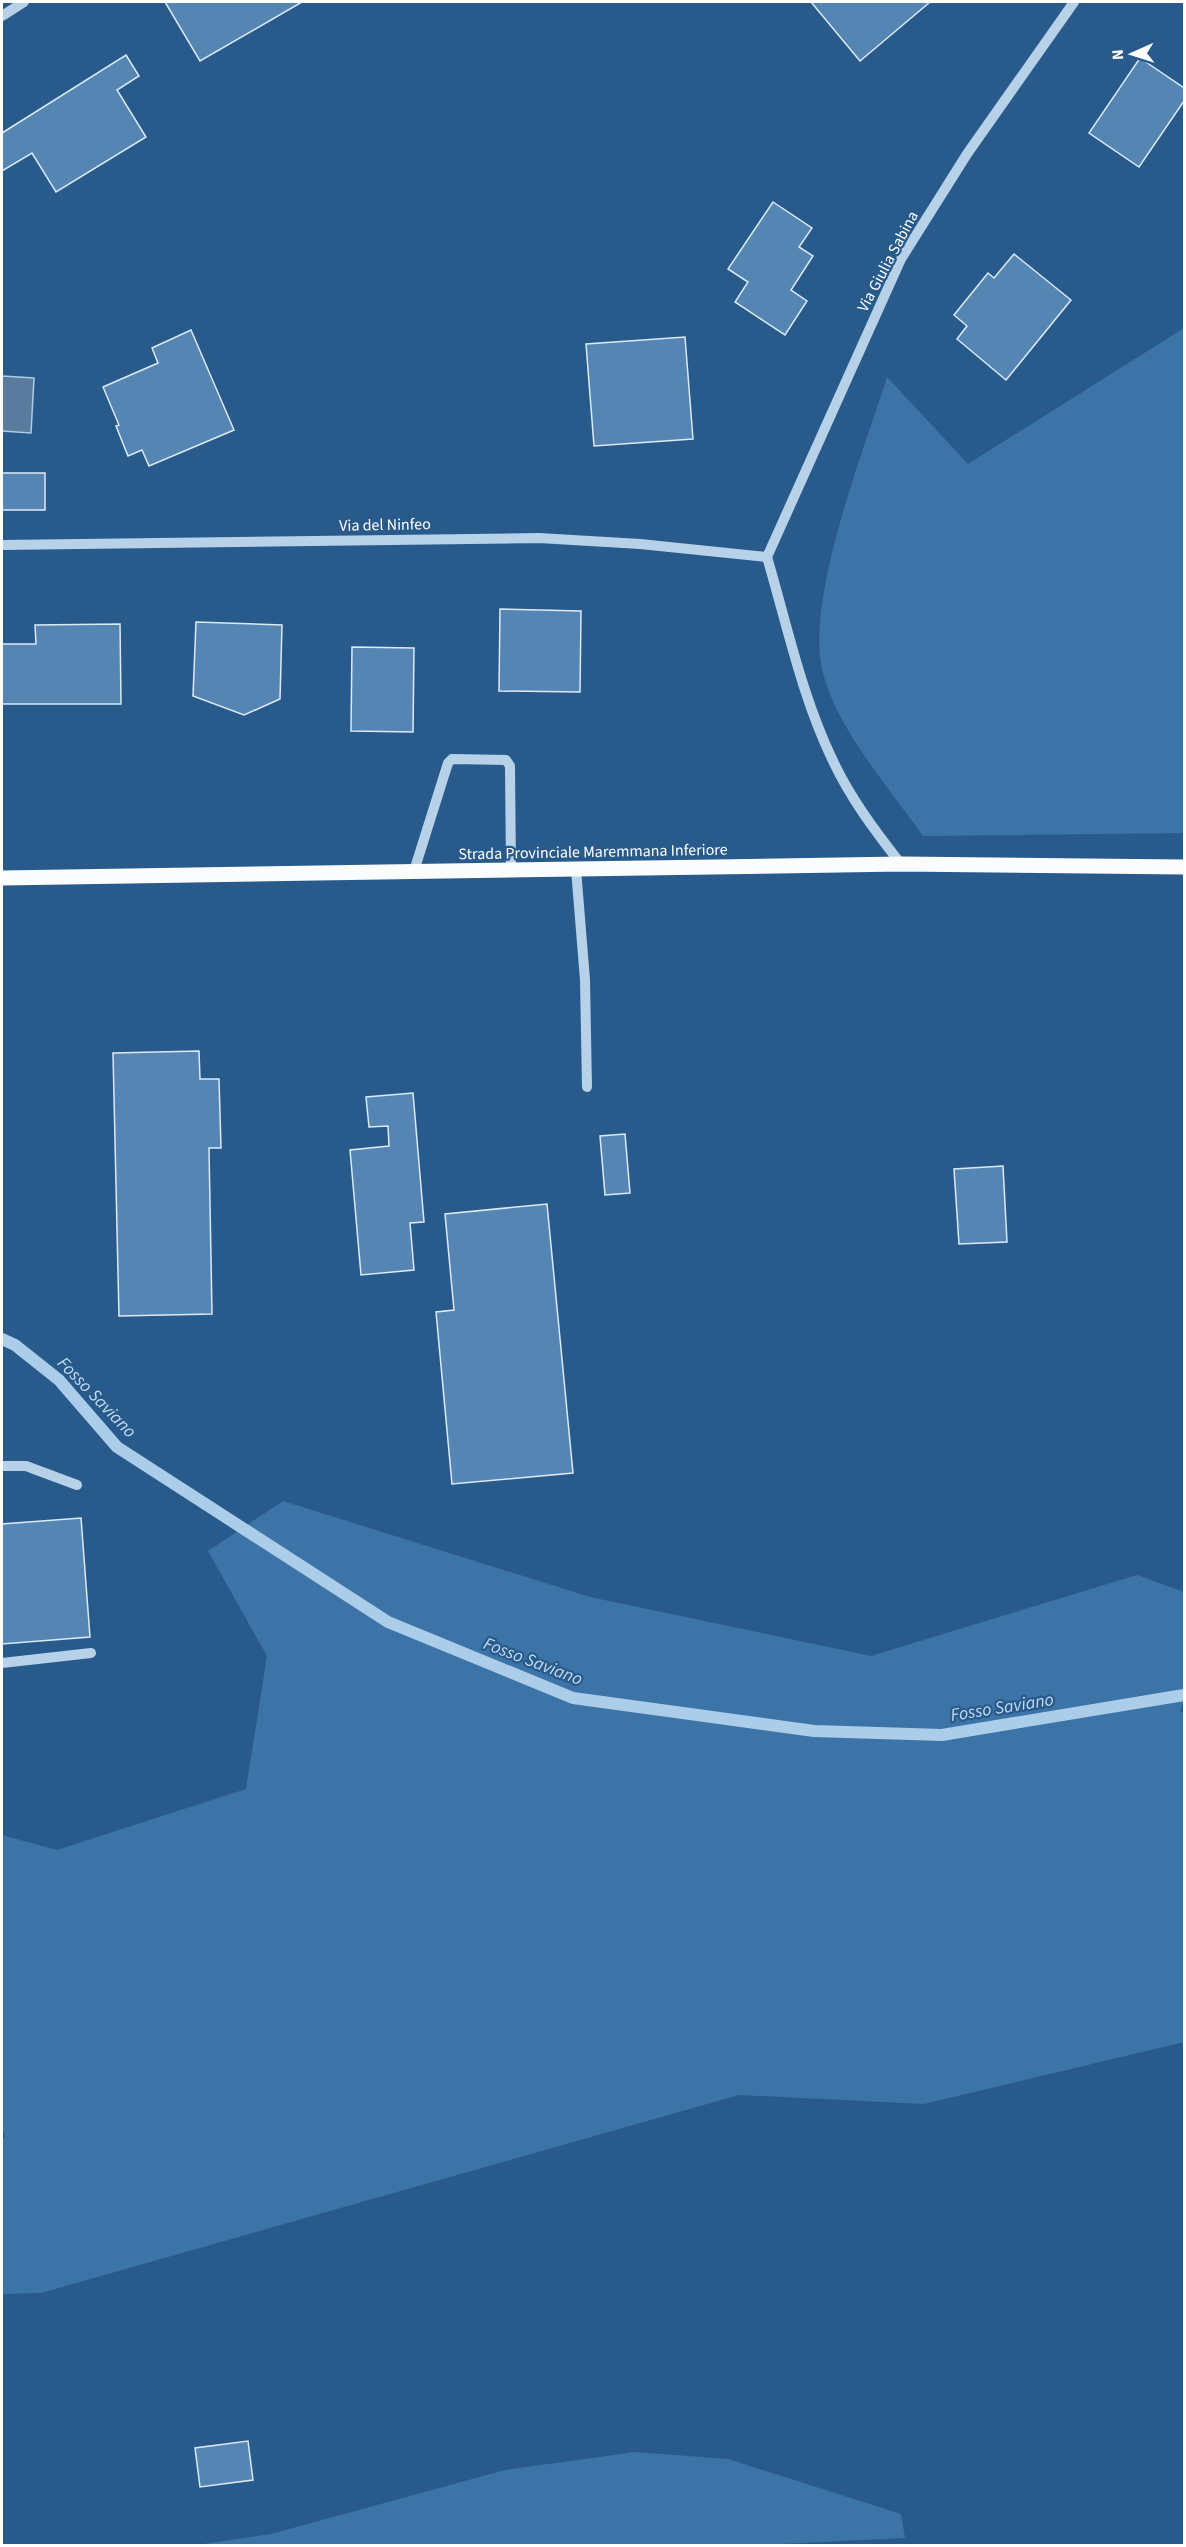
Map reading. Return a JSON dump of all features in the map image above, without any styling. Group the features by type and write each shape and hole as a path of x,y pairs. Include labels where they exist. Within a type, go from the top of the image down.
{"main road":[{"name":"Strada Provinciale Maremmana Inferiore","path":"2,878 901,864 1185,867"}],"street":[{"path":"2,16 24,2"},
{"name":"Via Giulia Sabina","path":"767,557 877,309 906,251 961,163 1074,2"},
{"name":"Via del Ninfeo","path":"2,545 538,538 640,544 767,557"},
{"path":"767,557 823,741 853,800 901,864"},
{"path":"414,870 448,763 452,759 506,760 510,766 511,870"},
{"path":"576,869 585,980 587,1087"},
{"path":"2,1466 26,1466 77,1485"},
{"path":"2,1663 91,1653"}],"shaded area":[{"path":"1184,328 1184,833 923,836 866,758 840,715 823,673 819,642 822,606 839,525 887,377 968,464"},
{"path":"2,376 34,378 31,433 2,431"},
{"path":"283,1501 590,1597 871,1656 1137,1575 1184,1592 1184,1701 1180,1711 1184,1713 1184,2042 924,2104 739,2095 41,2293 2,2294 2,2141 5,2136 2,2129 2,1835 57,1850 246,1789 267,1656 208,1551"},
{"path":"636,2452 728,2459 901,2514 905,2538 740,2546 197,2545 271,2534 505,2470"}],"building":[{"path":"165,2 302,2 200,61"},
{"path":"811,2 930,2 860,61"},
{"path":"126,55 139,76 117,90 146,137 56,192 32,153 2,171 2,133"},
{"path":"1140,58 1184,88 1184,101 1139,167 1089,133"},
{"path":"773,202 812,228 799,247 813,256 791,290 807,301 785,335 735,302 748,282 728,269"},
{"path":"1014,254 1071,300 1006,380 957,339 967,326 954,315 988,273 994,278"},
{"path":"191,330 234,430 149,466 142,450 128,456 116,426 119,425 103,387 158,363 152,348"},
{"path":"685,337 693,439 594,446 586,344"},
{"path":"2,473 45,473 45,510 2,510"},
{"path":"500,609 581,611 580,692 499,691"},
{"path":"196,622 282,625 280,699 244,715 193,696"},
{"path":"120,624 121,704 2,704 2,644 36,644 35,625"},
{"path":"352,647 414,648 413,732 351,731"},
{"path":"199,1051 200,1079 219,1079 221,1148 209,1148 212,1314 119,1316 113,1053"},
{"path":"413,1093 424,1222 410,1223 414,1270 361,1275 350,1150 389,1146 388,1126 369,1127 366,1097"},
{"path":"625,1134 630,1193 605,1195 600,1136"},
{"path":"1003,1166 1007,1242 959,1244 954,1169"},
{"path":"547,1204 573,1473 452,1484 436,1312 454,1310 445,1214"},
{"path":"81,1518 90,1637 2,1644 2,1524"},
{"path":"248,2441 253,2480 200,2487 195,2448"}],"waterway":[{"name":"Fosso Saviano","path":"2,1339 15,1345 59,1380 117,1447 388,1622 573,1698 814,1731 942,1735 1184,1695"}]}
